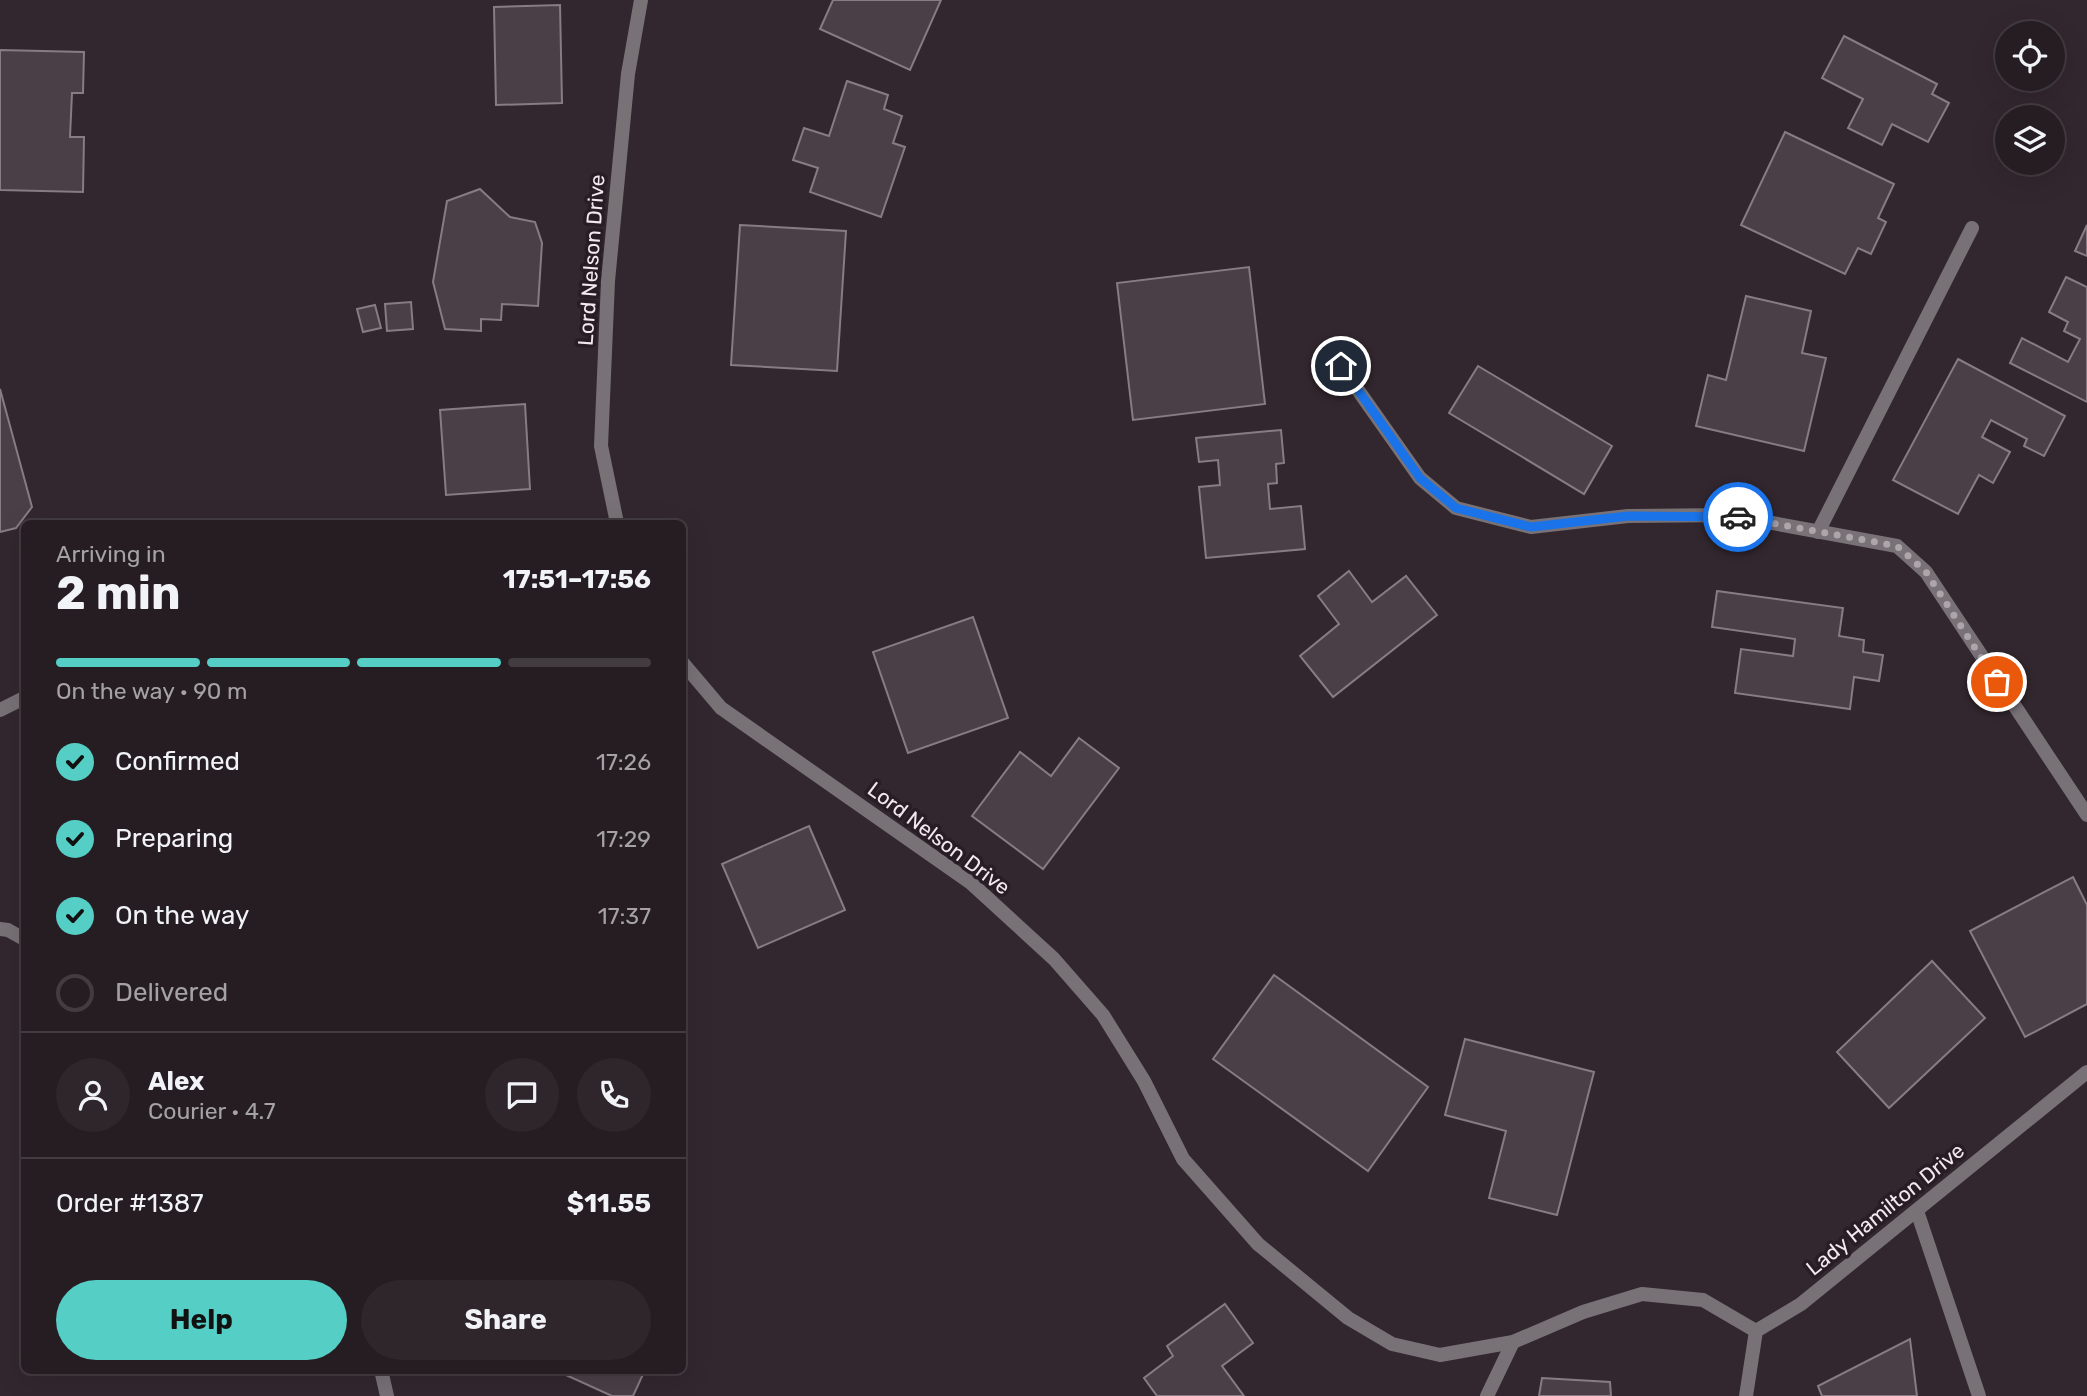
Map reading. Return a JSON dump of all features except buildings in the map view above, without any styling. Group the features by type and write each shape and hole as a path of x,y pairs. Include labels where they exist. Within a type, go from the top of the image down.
{"street":[{"name":"Lord Nelson Drive","path":"616,520 601,446 607,295 628,74 641,0"},
{"path":"1818,531 1972,228"},
{"path":"1341,366 1420,478 1456,508 1531,527 1628,516 1729,515 1897,546 1926,572 2087,815"},
{"name":"Lord Nelson Drive","path":"686,667 720,708 971,883 1054,959 1103,1015 1144,1081 1183,1159 1258,1244 1348,1318 1392,1344 1440,1354 1513,1342 1583,1312 1642,1294 1703,1300 1756,1331"},
{"path":"0,710 21,700"},
{"path":"0,929 21,937"},
{"name":"Lady Hamilton Drive","path":"1756,1331 1801,1304 2087,1072"},
{"path":"1917,1211 1979,1396"},
{"path":"1746,1396 1756,1331"},
{"path":"1487,1396 1513,1342"},
{"path":"382,1374 387,1396"}],"way so far":[{"path":"1738,517 1897,546 1926,572 1997,682"}],"route":[{"path":"1341,366 1384,431 1420,478 1456,508 1531,527 1628,516 1738,517"}]}
